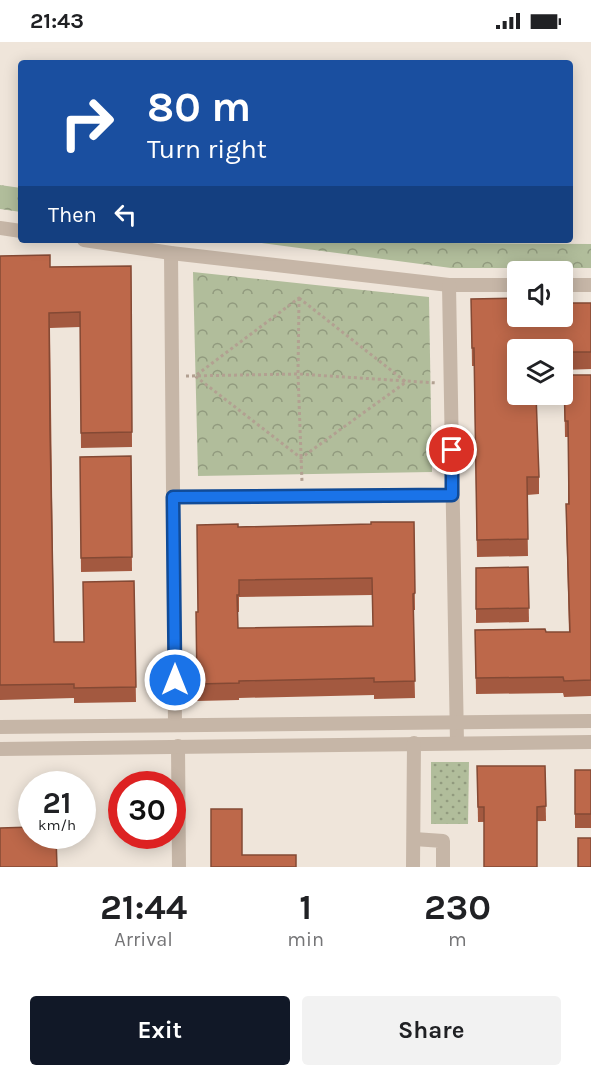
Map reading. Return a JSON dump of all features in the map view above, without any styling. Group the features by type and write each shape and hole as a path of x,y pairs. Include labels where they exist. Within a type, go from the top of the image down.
{"street":[{"path":"0,228 18,231"},
{"path":"104,243 171,253 449,285 507,285"},
{"path":"171,253 175,725"},
{"path":"449,285 457,743"},
{"path":"573,285 591,285"},
{"path":"173,497 452,495"},
{"path":"0,727 591,721"},
{"path":"0,748 591,742"},
{"path":"414,743 414,867"},
{"path":"178,746 179,867"},
{"path":"414,839 443,841 443,867"}],"path":[{"path":"299,298 298,374 301,474"},
{"path":"195,376 299,298"},
{"path":"299,298 406,382"},
{"path":"195,376 298,374 430,382"},
{"path":"195,376 301,458"},
{"path":"301,458 406,382"}],"green space":[{"path":"0,185 18,188 18,212 0,209"},
{"path":"261,243 591,244 591,268 573,268 573,261 507,261 507,268 451,268"},
{"path":"193,272 429,297 432,472 198,476"},
{"path":"431,762 469,762 468,824 431,824"}],"building":[{"path":"50,255 50,267 131,266 132,432 81,433 80,312 49,313 50,430 54,642 84,642 83,582 134,581 136,687 74,688 74,684 0,685 0,256"},
{"path":"507,298 507,327 573,327 573,303 591,303 591,352 573,352 573,339 507,339 507,405 536,405 539,477 527,477 528,539 477,540 471,299"},
{"path":"573,375 591,375 591,680 564,681 563,677 476,678 475,630 545,629 546,632 570,632 566,504 569,504 568,421 565,421 565,405 573,405"},
{"path":"131,456 132,557 81,558 80,457"},
{"path":"371,522 414,522 415,681 374,682 374,678 197,684 197,525 238,524 238,527 371,524","holes":["372,578 373,626 238,628 239,580"]},
{"path":"528,567 529,608 476,609 476,568"},
{"path":"477,766 545,766 546,806 537,807 537,867 484,867 484,807 478,807"},
{"path":"575,770 591,770 591,814 575,814"},
{"path":"211,809 242,809 242,855 296,855 296,867 211,867"},
{"path":"18,827 18,849 56,849 57,867 0,867 0,828"},
{"path":"578,838 591,838 591,867 578,867"}],"route":[{"path":"175,680 173,497 452,495 452,450"}]}
